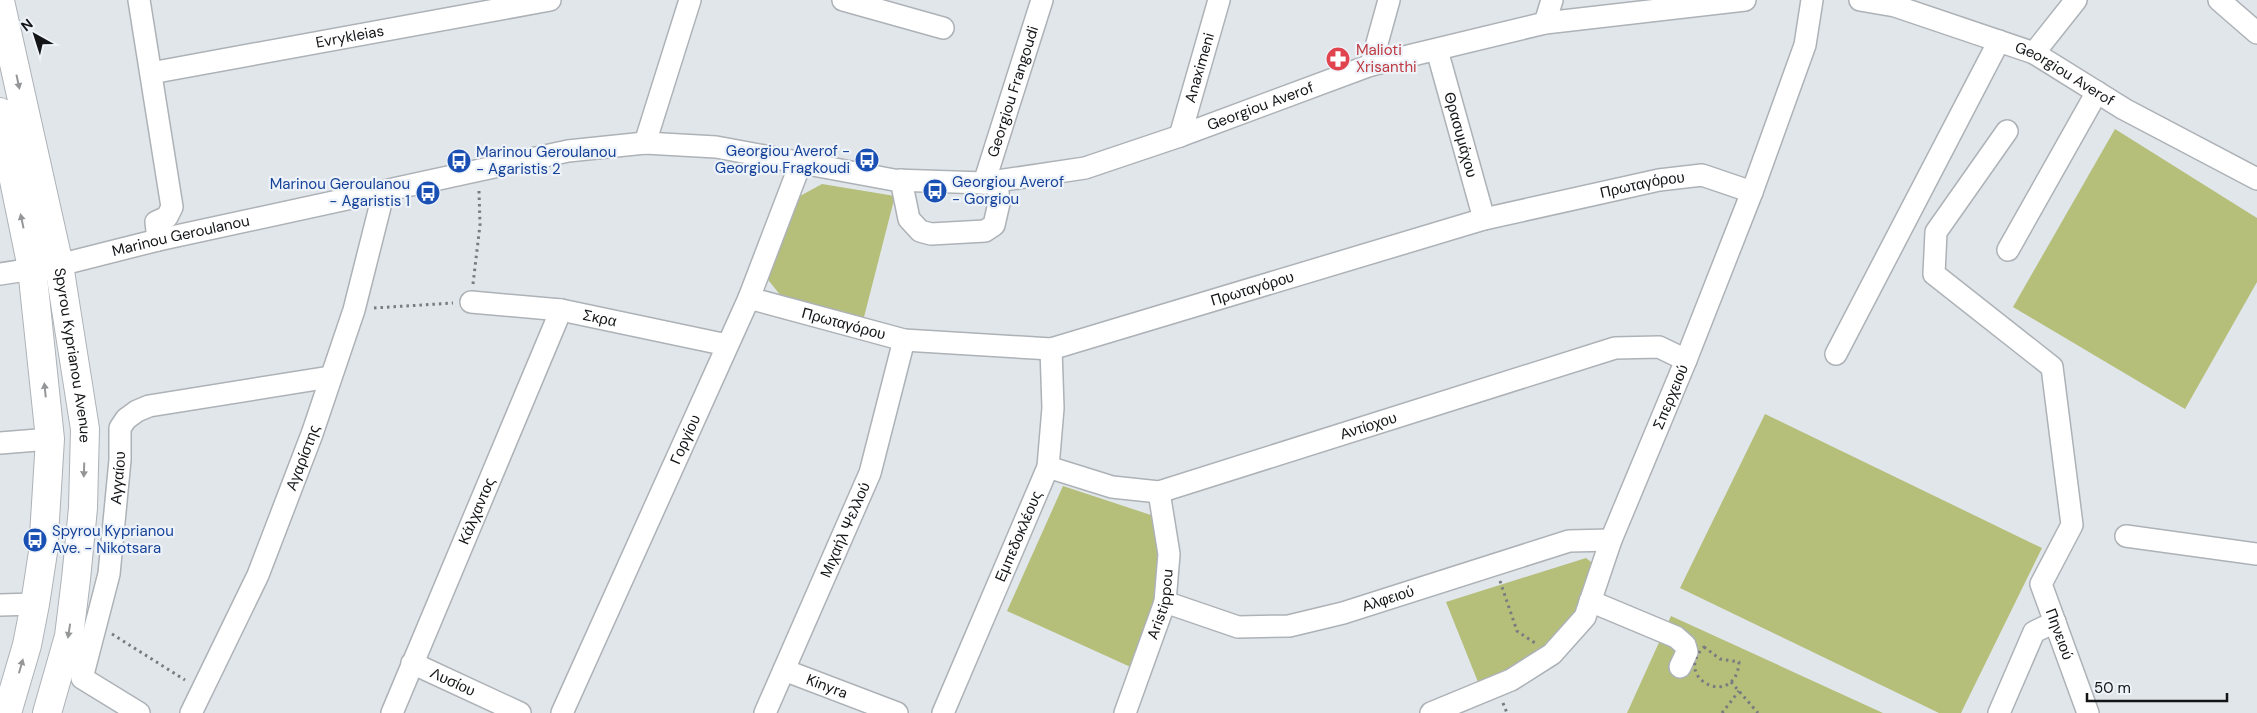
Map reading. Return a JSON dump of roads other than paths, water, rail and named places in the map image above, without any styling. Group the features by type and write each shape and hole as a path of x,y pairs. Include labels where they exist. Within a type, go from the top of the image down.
{"main road":[{"name":"Spyrou Kyprianou Avenue","path":"0,1 59,266 85,429 83,508 69,636 47,713"},
{"name":"Spyrou Kyprianou Avenue","path":"0,112 32,268 50,439 43,552 35,604 27,645 6,713"}],"street":[{"path":"139,0 172,208 167,217 156,222 158,240"},
{"name":"Evrykleias","path":"151,73 490,6 550,0"},
{"path":"646,143 690,0"},
{"path":"843,0 903,8 943,28"},
{"name":"Georgiou Frangoudi","path":"991,182 1042,0"},
{"name":"Anaximeni","path":"1180,136 1219,0"},
{"path":"1371,65 1389,0"},
{"path":"1546,23 1552,0"},
{"name":"Georgiou Averof","path":"898,180 991,182 1085,168 1180,136 1371,65 1546,23 1745,0"},
{"name":"Σπερχειού","path":"1432,713 1511,680 1552,654 1585,617 1611,540 1686,360 1752,192 1805,45 1812,0"},
{"name":"Georgiou Averof","path":"1860,0 1895,6 2034,53 2124,109 2257,179"},
{"path":"2034,53 2076,0"},
{"path":"2218,0 2257,33"},
{"path":"1836,354 1999,41"},
{"name":"Θρασυμάχου","path":"1437,50 1484,219"},
{"path":"2008,250 2097,92"},
{"name":"Πηνειού","path":"2007,131 1936,232 1934,274 2052,368 2072,525 2041,584 2088,713"},
{"name":"Marinou Geroulanou","path":"0,274 32,268 59,266 158,240 568,151 646,143 716,148 898,180"},
{"name":"Γοργίου","path":"562,713 749,298 801,162"},
{"name":"Πρωταγόρου","path":"749,298 904,340 1051,349 1484,219 1659,180 1694,176 1702,176 1752,192"},
{"path":"898,180 909,219 920,231 931,234 985,231 994,225 999,203 991,182"},
{"name":"Αγαρίστης","path":"191,713 258,576 312,434 354,310 384,191"},
{"name":"Σκρα","path":"471,302 562,310 728,345"},
{"name":"Κάλχαντος","path":"392,713 562,310"},
{"name":"Μιχαήλ Ψελλού","path":"765,713 870,473 904,340"},
{"name":"Αντίοχου","path":"1048,467 1112,487 1159,492 1614,348 1659,347 1686,360"},
{"name":"Εμπεδοκλέους","path":"943,713 1048,467 1053,408 1051,349"},
{"name":"Αγγαίου","path":"139,713 82,678 109,574 120,460 120,428 126,419 137,410 149,406 330,377"},
{"path":"0,443 50,439"},
{"name":"Aristippou","path":"1125,713 1165,602 1169,554 1159,492"},
{"path":"2126,536 2257,554"},
{"name":"Αλφειού","path":"1165,602 1238,627 1289,626 1343,612 1569,541 1611,540"},
{"path":"1590,601 1676,637 1686,645 1687,652 1680,667"},
{"path":"0,605 35,604"},
{"path":"1999,713 2034,632 2055,622"},
{"name":"Λυσίου","path":"412,663 520,713"},
{"name":"Kinyra","path":"784,670 897,713"}],"place":[{"name":"Malioti Xrisanthi","path":"1338,59"},
{"name":"Georgiou Averof - Georgiou Fragkoudi","path":"867,160"},
{"name":"Marinou Geroulanou - Agaristis 2","path":"459,161"},
{"name":"Georgiou Averof - Gorgiou","path":"935,191"},
{"name":"Marinou Geroulanou - Agaristis 1","path":"428,193"},
{"name":"Spyrou Kyprianou Ave. - Nikotsara","path":"35,540"}]}
